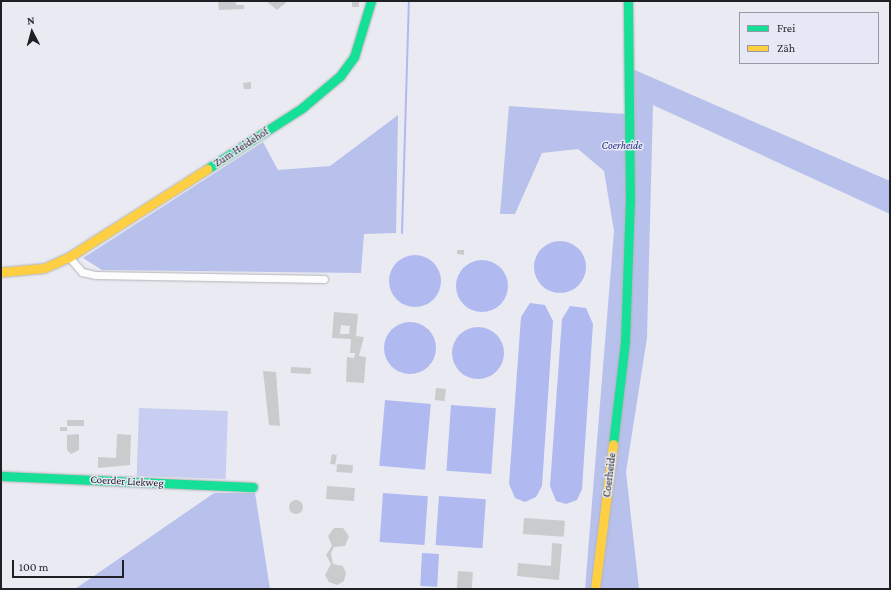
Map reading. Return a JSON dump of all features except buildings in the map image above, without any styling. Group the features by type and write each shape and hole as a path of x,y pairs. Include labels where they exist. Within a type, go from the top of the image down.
{"street":[{"name":"Zum Heidehof","path":"1,272 44,268 69,258 302,108 335,81 360,44 371,1"},
{"name":"Coerheide","path":"595,589 625,342 630,193 628,1"},
{"path":"69,258 82,272 95,275 324,279"},
{"name":"Coerder Liekweg","path":"1,476 253,487"}],"shaded area":[{"path":"560,241 574,245 582,253 586,267 582,281 574,289 560,293 546,289 538,281 534,267 538,253 546,245"},
{"path":"415,255 429,259 437,267 441,281 437,295 429,303 415,307 401,303 393,295 389,281 393,267 401,259"},
{"path":"482,260 496,264 504,272 508,286 504,300 496,308 482,312 468,308 460,300 456,286 460,272 468,264"},
{"path":"530,303 545,305 553,321 542,486 536,497 525,502 515,498 509,484 521,317"},
{"path":"570,306 586,308 593,324 582,489 577,500 566,504 556,501 550,486 562,319"},
{"path":"410,322 424,326 432,334 436,348 432,362 424,370 410,374 396,370 388,362 384,348 388,334 396,326"},
{"path":"478,327 492,331 500,339 504,353 500,367 492,375 478,379 464,375 456,367 452,353 456,339 464,331"},
{"path":"385,400 431,404 425,470 379,466"},
{"path":"451,405 496,408 491,474 446,471"},
{"path":"139,408 228,411 226,479 137,476"},
{"path":"383,493 428,496 424,545 380,542"},
{"path":"439,496 486,499 482,548 436,545"},
{"path":"422,553 439,554 437,587 420,586"}],"green space":[{"name":"Coerheide","path":"628,67 890,181 890,214 653,105 647,338 626,472 639,589 585,589 614,231 604,171 578,149 542,153 515,214 500,214 509,106 625,114"},
{"path":"398,115 396,233 364,234 361,273 102,270 83,258 263,142 278,170 330,166"},
{"path":"214,493 255,493 270,589 75,589"}],"waterway":[{"path":"402,233 409,1"}],"traffic: fast":[{"path":"207,169 302,108 340,76 354,57 371,1"},
{"path":"613,444 625,342 630,201 628,1"},
{"path":"1,476 253,487"}],"traffic: slow":[{"path":"1,272 44,268 69,257 207,169"},
{"path":"595,589 613,444"}]}
